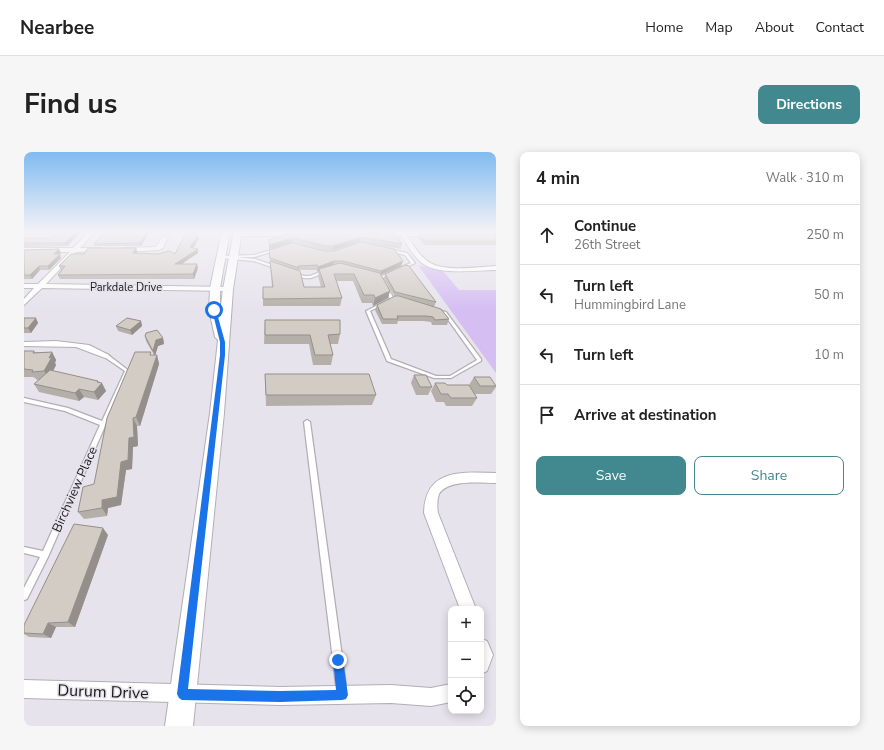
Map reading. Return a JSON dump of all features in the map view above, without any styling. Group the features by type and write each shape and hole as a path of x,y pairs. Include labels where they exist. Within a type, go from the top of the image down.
{"street":[{"path":"24,303 67,258"},
{"path":"221,258 215,288 214,310 223,342"},
{"path":"179,726 217,413 228,289 234,258"},
{"path":"421,258 424,262 437,267 496,268"},
{"name":"Parkdale Drive","path":"24,286 228,289"},
{"path":"24,344 73,344 93,348 105,355"},
{"path":"467,606 431,512 432,496 439,485 452,479 496,478"},
{"name":"Durum Drive","path":"24,689 280,696 391,694 431,697 448,694"}],"lane":[{"path":"250,258 254,258 304,277 310,277 334,268 342,268 380,278 413,263 409,258"},
{"path":"380,278 392,300"},
{"path":"398,300 392,300 368,311 389,360 436,377 451,377 479,360 446,313 432,309"},
{"name":"Birchview Place","path":"24,596 46,554 127,371 105,355"},
{"path":"24,400 66,409 103,424"},
{"path":"307,422 342,695"},
{"path":"24,550 46,554"}],"shaded area":[{"path":"418,265 443,271 459,290 496,290 496,373"}],"building":[{"path":"24,258 56,258 48,266 39,266 30,275 24,275"},
{"path":"67,258 185,258 175,264 197,264 193,274 58,275 65,266 59,266"},
{"path":"270,258 401,258 403,261 381,271 343,261 334,261 318,267 317,265 298,266 299,268"},
{"path":"270,261 300,271 304,287 325,287 319,269 340,263 380,273 390,291 375,298 374,295 364,295 354,274 334,274 342,298 263,299 263,287 273,287"},
{"path":"405,265 409,266 436,302 395,292 385,274"},
{"path":"395,296 441,309 449,319 435,320 433,317 426,316 397,316 398,319 383,319 377,305"},
{"path":"24,318 36,318 28,328 24,328"},
{"path":"127,318 141,321 130,330 116,326"},
{"path":"265,320 340,320 340,334 328,335 333,355 315,355 310,335 265,335"},
{"path":"157,330 163,338 156,340 153,351 145,336 146,333"},
{"path":"24,351 34,351 33,353 52,352 49,358 52,357 44,371 32,372 33,370 24,369"},
{"path":"135,352 151,352 150,355 157,355 136,417 133,418 134,437 129,438 128,460 121,462 117,497 102,500 102,508 78,512 83,487 94,484 107,418"},
{"path":"50,370 102,383 94,392 79,389 75,393 34,384"},
{"path":"265,374 369,374 376,395 266,395"},
{"path":"414,375 426,375 432,387 420,387"},
{"path":"474,377 490,377 496,386 480,386"},
{"path":"435,383 445,383 447,385 469,385 477,398 451,398 448,394 441,394"},
{"path":"74,524 103,528 68,622 48,623 43,634 24,633 24,625"}],"route":[{"path":"214,310 223,342 223,355 182,694 280,696 342,695 338,660"}]}
